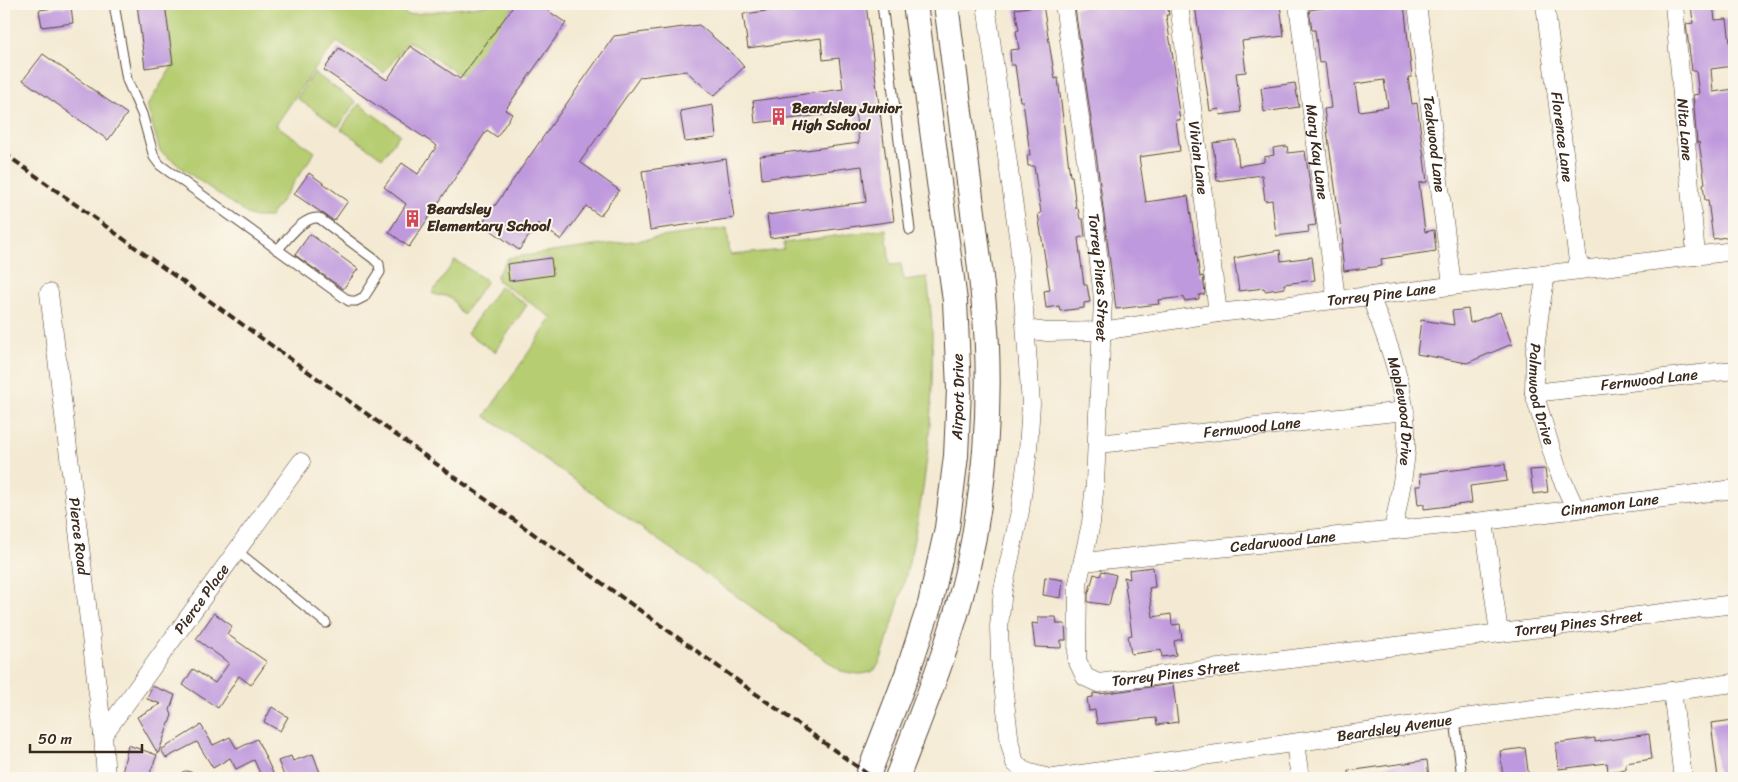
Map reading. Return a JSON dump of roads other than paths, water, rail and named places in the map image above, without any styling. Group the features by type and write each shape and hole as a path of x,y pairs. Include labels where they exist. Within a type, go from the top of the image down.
{"main road":[{"name":"Airport Drive","path":"867,778 907,674 930,604 947,528 957,449 959,396 955,301 915,4"},
{"name":"Airport Drive","path":"896,778 936,677 961,595 976,528 986,434 988,373 984,309 946,4"}],"street":[{"path":"986,4 1019,243 1031,404 1028,450 1020,511 1003,590 998,626 1000,659 1010,744 1015,763 1026,772 1049,778"},
{"name":"Torrey Pines Street","path":"1064,4 1094,218 1103,299 1098,444 1093,503 1078,583 1077,660 1085,677 1098,683 1734,604"},
{"name":"Vivian Lane","path":"1179,4 1218,313"},
{"name":"Mary Kay Lane","path":"1298,4 1336,299"},
{"name":"Teakwood Lane","path":"1417,4 1452,285"},
{"name":"Florence Lane","path":"1545,4 1579,269"},
{"name":"Nita Lane","path":"1674,4 1696,256"},
{"name":"Torrey Pine Lane","path":"1026,329 1047,332 1102,330 1218,313 1734,251"},
{"name":"Palmwood Drive","path":"1546,275 1535,350 1534,393 1557,468 1575,508"},
{"name":"Pierce Road","path":"49,293 103,736 106,778"},
{"name":"Maplewood Drive","path":"1370,296 1389,343 1400,380 1405,411 1406,451 1394,530"},
{"name":"Fernwood Lane","path":"1534,393 1734,370"},
{"name":"Fernwood Lane","path":"1098,444 1405,411"},
{"name":"Pierce Place","path":"103,736 301,462"},
{"name":"Cinnamon Lane","path":"1484,521 1734,489"},
{"path":"1484,521 1499,634"},
{"name":"Cedarwood Lane","path":"1083,562 1484,521"},
{"name":"Beardsley Avenue","path":"1054,778 1455,719 1734,683"},
{"path":"1672,691 1683,778"},
{"path":"1295,743 1300,778"}],"lane":[{"path":"114,4 127,80 142,114 154,157 160,165 277,250 349,301 356,301 364,297 380,272 379,264 374,258 319,218 313,217 306,220 277,250"},
{"path":"882,4 910,230"},
{"path":"237,551 326,623"},
{"path":"1455,719 1462,778"},
{"path":"186,778 186,776 193,778"}],"railway":[{"path":"4,153 873,778"}],"place":[{"name":"Beardsley Junior High School","path":"778,117"},
{"name":"Beardsley Elementary School","path":"413,218"}]}
